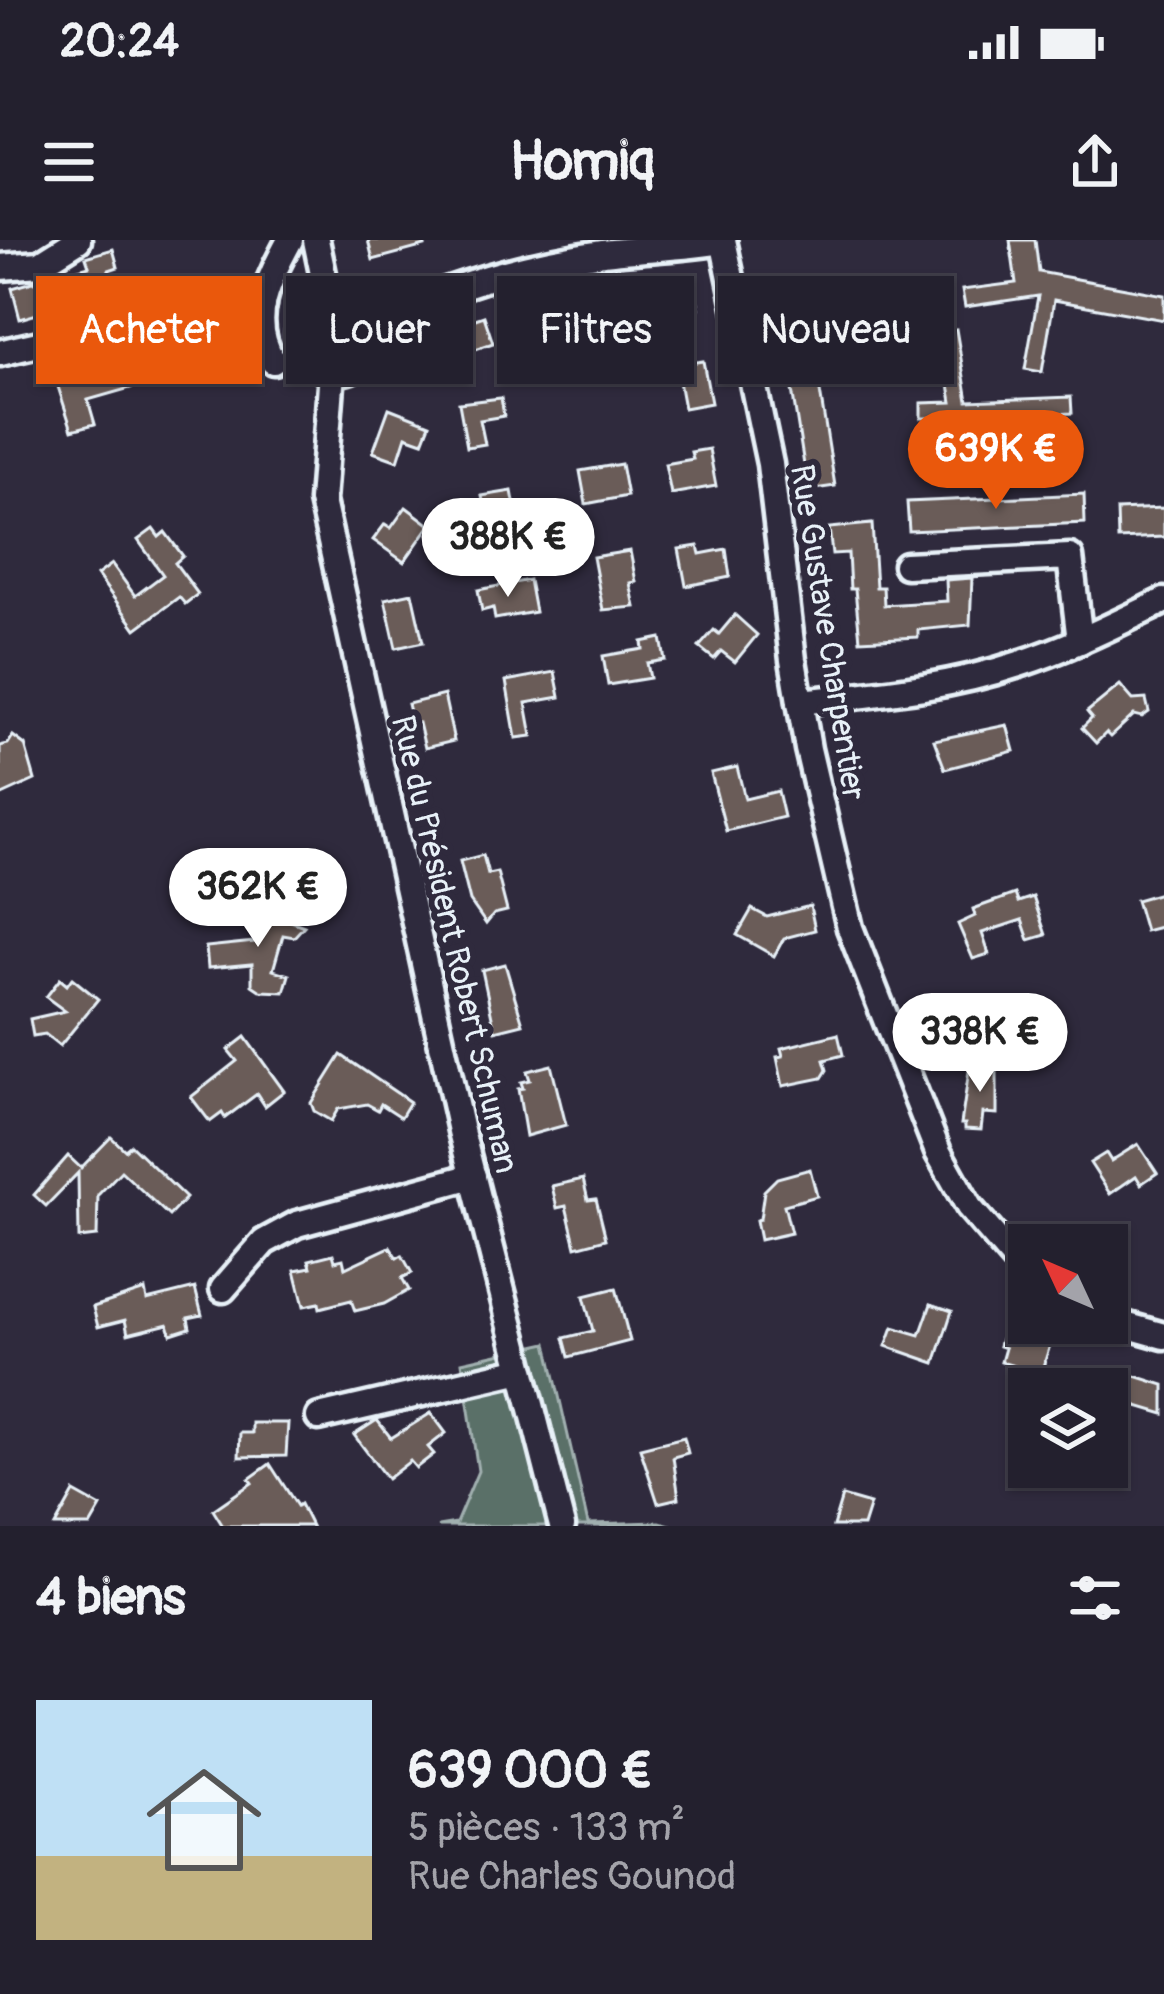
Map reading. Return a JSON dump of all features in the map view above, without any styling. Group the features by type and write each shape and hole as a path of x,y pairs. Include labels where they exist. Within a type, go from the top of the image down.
{"street":[{"path":"0,267 40,264 78,240"},
{"path":"274,361 261,342 263,304 290,240"},
{"path":"316,240 323,276"},
{"path":"473,282 587,256 723,240"},
{"name":"Rue Gustave Charpentier","path":"723,240 770,464 800,703 850,928 920,1110 957,1189 1008,1254"},
{"path":"0,353 80,333 145,328 263,304"},
{"name":"Rue du Président Robert Schuman","path":"331,384 322,501 473,1176 562,1526"},
{"path":"906,566 1070,557 1080,641"},
{"path":"800,703 932,687 1019,664 1164,601"},
{"path":"223,1288 264,1242 297,1225 473,1176"},
{"path":"1128,1326 1164,1336"},
{"path":"319,1417 522,1370"}],"green space":[{"path":"547,1343 588,1524 660,1522 674,1526 438,1526 456,1523 478,1471 462,1362"}],"building":[{"path":"368,240 424,240 425,246 373,260"},
{"path":"1010,240 1035,240 1039,272 1164,295 1164,320 1054,300 1042,372 1025,369 1038,296 965,307 962,290 1016,283"},
{"path":"113,249 118,267 109,270 111,276 54,276 89,266 86,257"},
{"path":"36,281 36,314 20,319 12,288"},
{"path":"484,316 493,343 473,350 473,320"},
{"path":"954,329 968,401 1071,397 1072,413 971,418 973,430 957,432 955,418 921,418 921,403 952,402"},
{"path":"703,361 711,403 684,408 680,384 694,384 694,362"},
{"path":"57,384 144,384 88,400 95,424 72,430"},
{"path":"791,384 819,384 835,486 808,490"},
{"path":"501,398 504,416 480,420 485,444 467,447 459,403"},
{"path":"389,408 430,424 423,442 406,436 398,461 373,452"},
{"path":"709,449 716,486 671,494 665,464 693,459 691,452"},
{"path":"621,464 627,496 586,504 580,471"},
{"path":"512,491 518,523 488,528 482,496"},
{"path":"1084,494 1085,523 909,531 907,502"},
{"path":"406,507 430,525 404,562 373,540 385,524 391,528"},
{"path":"1164,508 1164,537 1118,539 1117,510"},
{"path":"872,524 876,587 883,587 884,605 947,601 946,580 972,578 970,625 918,630 918,637 860,640 848,553 832,554 829,528"},
{"path":"153,529 159,537 165,532 183,556 175,563 198,594 185,604 179,597 136,629 97,575 112,564 135,596 163,575 138,540"},
{"path":"698,546 700,554 726,549 730,577 686,586 679,549"},
{"path":"630,551 635,607 603,610 593,557"},
{"path":"529,580 535,612 495,619 493,608 482,611 478,590"},
{"path":"412,593 423,642 396,648 385,599"},
{"path":"735,615 757,635 735,662 721,651 714,659 699,647"},
{"path":"661,638 665,660 647,663 650,678 608,685 603,656 643,649 642,642"},
{"path":"555,672 560,697 526,703 532,736 516,738 506,681"},
{"path":"1120,685 1133,700 1146,699 1149,712 1134,715 1096,743 1082,728 1092,718 1087,712"},
{"path":"444,695 454,741 425,748 408,704"},
{"path":"1007,725 1014,751 945,769 934,740"},
{"path":"13,736 25,745 35,780 0,796 0,746"},
{"path":"737,767 745,799 778,791 784,817 726,831 711,773"},
{"path":"483,855 488,874 497,872 507,911 494,914 486,924 470,901 460,861"},
{"path":"1164,892 1164,926 1145,931 1136,900"},
{"path":"1015,894 1018,902 1033,897 1046,935 1029,940 1022,920 982,933 989,954 973,959 958,924 975,916 973,909"},
{"path":"810,906 815,930 784,938 774,956 737,935 752,909 767,917"},
{"path":"243,912 280,913 304,926 294,937 283,935 273,970 289,975 284,992 261,991 252,985 252,964 208,968 206,947 254,942 258,928 240,924"},
{"path":"505,964 523,1024 495,1031 482,970"},
{"path":"72,978 98,999 60,1046 45,1034 33,1036 30,1019 65,1011 46,997 60,979 67,985"},
{"path":"838,1034 843,1055 824,1060 827,1070 822,1078 783,1086 777,1057 783,1056 781,1048"},
{"path":"245,1037 284,1091 265,1106 257,1094 225,1118 222,1113 210,1122 191,1097 237,1061 228,1050"},
{"path":"341,1055 410,1102 401,1117 381,1104 378,1110 367,1104 338,1109 331,1121 314,1111 311,1103"},
{"path":"970,1064 997,1066 997,1114 983,1113 981,1130 965,1129 961,1124"},
{"path":"551,1065 566,1125 526,1136 518,1089 523,1088 521,1082 530,1080 527,1071"},
{"path":"111,1137 125,1150 131,1145 186,1198 169,1216 121,1171 98,1195 97,1236 79,1238 78,1173 46,1206 34,1195 68,1156 81,1168"},
{"path":"1138,1144 1157,1173 1141,1184 1136,1176 1110,1194 1090,1163 1106,1153 1111,1161"},
{"path":"810,1169 817,1196 784,1205 791,1233 760,1240 756,1220 764,1191 777,1178"},
{"path":"583,1179 588,1200 596,1199 606,1239 576,1247 566,1206 557,1208 552,1186"},
{"path":"390,1247 397,1258 402,1255 412,1273 402,1278 409,1290 384,1304 355,1311 351,1300 320,1308 319,1303 304,1306 295,1270 311,1267 309,1260 333,1254 335,1261 343,1259 345,1268"},
{"path":"195,1288 202,1315 188,1318 190,1328 171,1334 168,1324 128,1334 125,1320 98,1327 93,1307 145,1290 147,1300"},
{"path":"616,1288 630,1341 569,1357 564,1338 593,1331 584,1296"},
{"path":"931,1304 952,1311 935,1363 886,1346 893,1327 920,1335"},
{"path":"1005,1324 1008,1344 1050,1345 1043,1368 1001,1362 1005,1348 999,1346"},
{"path":"1128,1374 1164,1385 1164,1414 1128,1403"},
{"path":"431,1413 446,1433 428,1447 434,1454 416,1468 410,1461 387,1479 354,1435 377,1420 391,1438"},
{"path":"252,1423 288,1423 286,1456 239,1457 240,1433 252,1433"},
{"path":"684,1437 688,1453 673,1457 679,1498 658,1503 640,1448"},
{"path":"270,1464 311,1526 223,1526 213,1510"},
{"path":"74,1492 101,1507 90,1526 55,1526"},
{"path":"842,1496 870,1504 863,1526 833,1526"}]}
